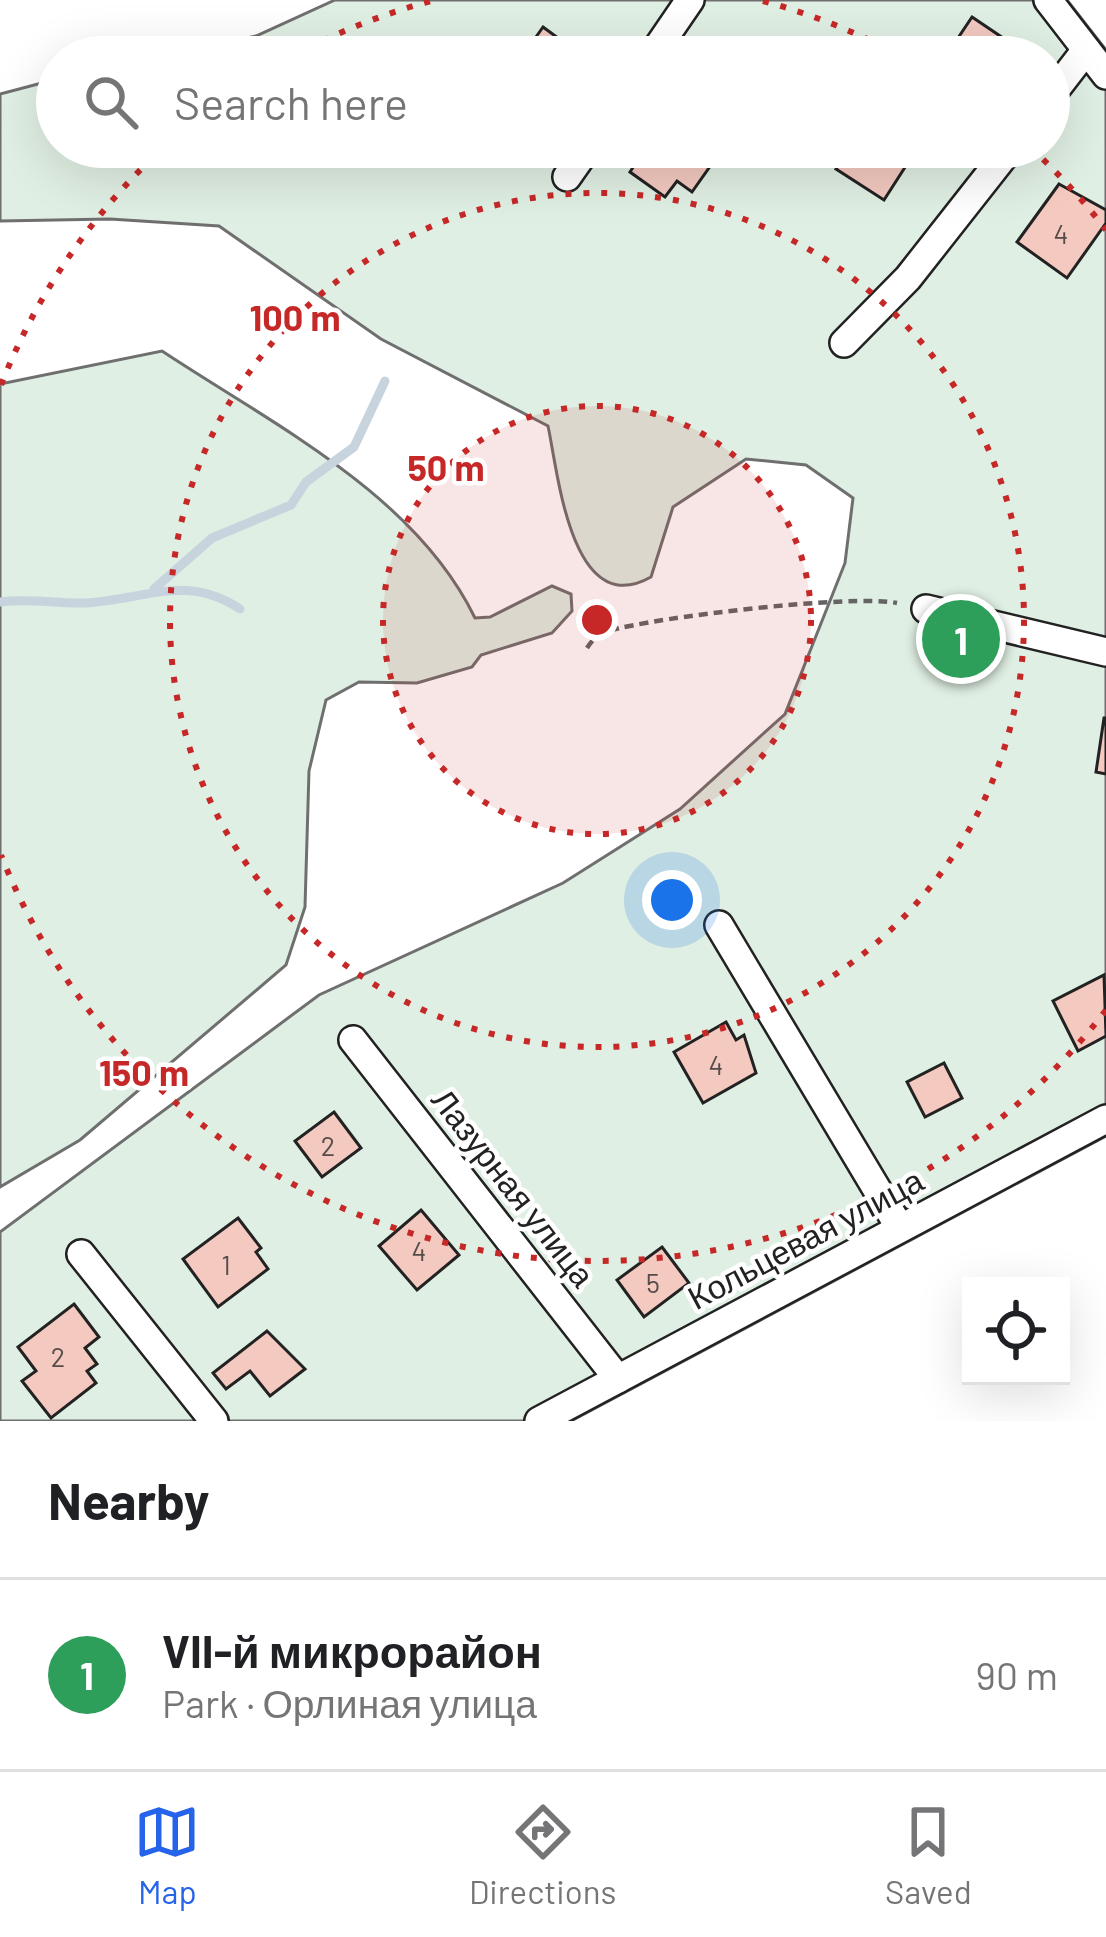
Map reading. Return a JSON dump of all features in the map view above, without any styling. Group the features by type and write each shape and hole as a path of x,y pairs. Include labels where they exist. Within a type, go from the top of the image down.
{"street":[{"path":"666,36 691,0"},
{"path":"1048,0 1106,75"},
{"path":"1070,71 1086,50"},
{"path":"567,177 573,168"},
{"path":"844,344 908,278 994,168"},
{"path":"926,609 1106,652"},
{"path":"719,925 900,1228"},
{"name":"Лазурная улица","path":"353,1040 618,1379"},
{"name":"Кольцевая улица","path":"539,1421 1106,1119"},
{"path":"81,1254 214,1421"}],"path":[{"path":"587,648 610,630 714,615 862,601 926,609"}],"green space":[{"path":"335,0 1067,0 1106,50 1106,1136 571,1421 0,1421 0,1232 319,995 563,883 680,809 785,714 845,563 853,498 806,465 746,459 673,507 651,577 624,585 603,579 586,561 573,536 548,426 381,339 219,226 110,219 0,221 0,94 36,85 36,168 1070,168 1070,36 256,36"},
{"path":"162,351 294,435 379,498 449,574 475,618 490,617 552,586 571,594 572,611 552,633 481,655 472,667 417,683 359,682 326,700 309,771 305,907 286,965 80,1140 0,1187 0,384"}],"building":[{"path":"972,17 1000,36 959,36"},
{"path":"633,168 709,168 692,192 677,181 665,197 630,172"},
{"path":"837,168 905,168 884,200"},
{"path":"1059,184 1106,210 1106,223 1067,278 1017,242"},
{"path":"1106,718 1106,774 1096,772"},
{"path":"1104,975 1106,1036 1078,1051 1053,1001"},
{"path":"726,1022 736,1040 744,1035 756,1073 703,1103 674,1052"},
{"path":"944,1063 962,1098 925,1117 907,1082"},
{"path":"334,1112 361,1148 322,1177 295,1141"},
{"path":"421,1210 459,1255 417,1290 379,1246"},
{"path":"238,1218 261,1248 256,1252 268,1269 218,1307 183,1259"},
{"path":"662,1247 689,1283 644,1317 617,1280"},
{"path":"74,1304 99,1337 85,1348 97,1364 87,1371 96,1383 51,1418 22,1381 36,1371 18,1347"},
{"path":"267,1331 305,1369 270,1396 250,1371 226,1389 213,1373"}],"waterway":[{"path":"154,589 212,538 291,505 306,482 354,447 385,381"},
{"path":"0,602 85,603 182,590 220,598 240,609"}],"place":[{"name":"VII-й микрорайон","path":"961,639"}]}
